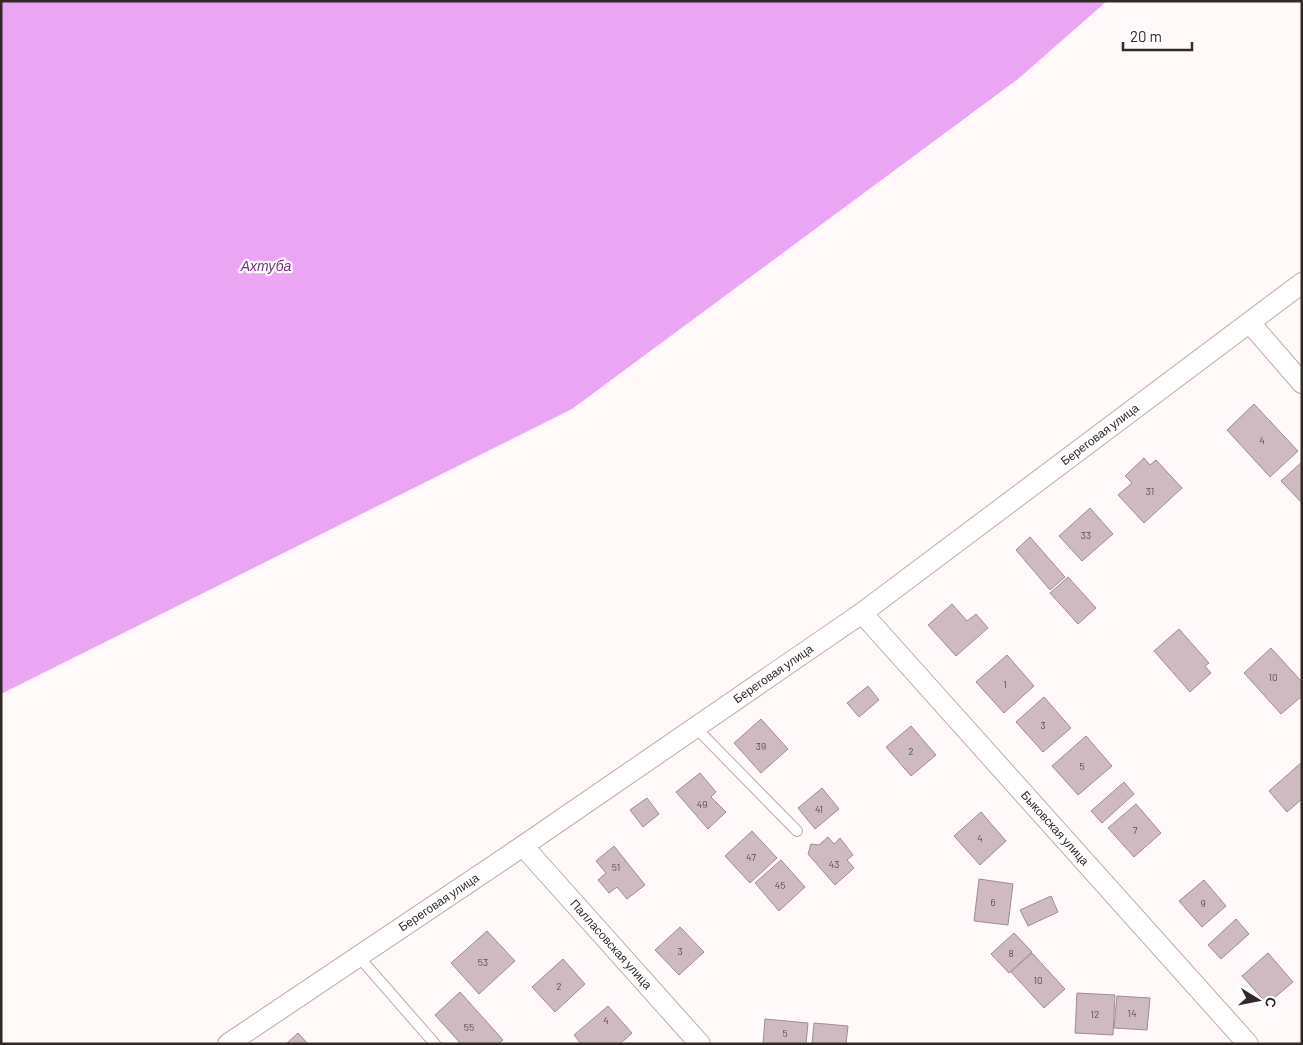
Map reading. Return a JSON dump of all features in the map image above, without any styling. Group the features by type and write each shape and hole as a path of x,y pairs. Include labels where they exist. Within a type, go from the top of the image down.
{"street":[{"name":"Береговая улица","path":"228,1044 523,846 862,613 1302,283"},
{"path":"1250,323 1302,382"},
{"name":"Быковская улица","path":"862,613 1248,1044"},
{"name":"Палласовская улица","path":"523,846 700,1044"}],"lane":[{"path":"696,728 797,831"},
{"path":"359,957 436,1044"}],"water":[{"name":"Ахтуба","path":"1,1 1107,1 1018,79 572,409 1,694"}],"building":[{"path":"1254,404 1298,451 1270,477 1227,430"},
{"path":"1144,458 1150,465 1156,460 1182,488 1144,523 1118,495 1132,483 1125,476"},
{"path":"1302,462 1302,503 1281,481"},
{"path":"1090,508 1113,534 1082,561 1059,536"},
{"path":"1030,537 1065,577 1050,590 1016,550"},
{"path":"1068,577 1096,608 1078,624 1050,593"},
{"path":"952,604 967,621 976,614 988,628 956,656 928,625"},
{"path":"1179,629 1209,663 1205,666 1211,673 1190,692 1154,651"},
{"path":"1271,648 1302,682 1302,696 1281,714 1244,673"},
{"path":"1007,655 1034,686 1004,713 976,682"},
{"path":"868,686 879,700 859,717 847,703"},
{"path":"1044,697 1071,728 1043,752 1016,722"},
{"path":"761,719 788,749 761,773 734,743"},
{"path":"911,726 936,755 911,776 886,747"},
{"path":"1086,736 1112,766 1078,795 1052,766"},
{"path":"1302,762 1302,799 1287,812 1269,791"},
{"path":"700,773 716,792 711,797 726,812 708,829 676,792"},
{"path":"1124,782 1134,794 1102,823 1091,811"},
{"path":"822,788 839,809 815,829 798,808"},
{"path":"647,798 659,814 643,827 630,810"},
{"path":"1136,804 1161,833 1134,857 1108,828"},
{"path":"981,812 1006,841 980,865 954,836"},
{"path":"752,831 777,858 750,883 725,856"},
{"path":"828,837 834,844 840,838 853,855 847,860 854,868 835,885 808,854 811,844 819,845"},
{"path":"614,846 645,885 627,899 617,887 609,893 598,880 606,873 596,861"},
{"path":"781,860 805,887 779,911 755,883"},
{"path":"979,879 1013,884 1008,925 974,921"},
{"path":"1204,880 1226,906 1202,927 1179,901"},
{"path":"1051,896 1058,912 1028,926 1020,910"},
{"path":"1236,919 1249,934 1221,959 1208,945"},
{"path":"680,927 704,952 679,975 655,950"},
{"path":"487,931 515,961 479,994 451,963"},
{"path":"1014,933 1032,952 1009,973 991,954"},
{"path":"1032,953 1065,989 1044,1008 1011,972"},
{"path":"1268,953 1293,982 1267,1004 1242,976"},
{"path":"563,959 585,984 555,1012 532,987"},
{"path":"460,992 503,1040 498,1044 461,1044 435,1015"},
{"path":"1077,993 1115,995 1113,1035 1075,1033"},
{"path":"1117,996 1150,998 1147,1030 1114,1028"},
{"path":"608,1006 632,1033 620,1044 581,1044 574,1035"},
{"path":"765,1019 808,1023 806,1044 763,1044"},
{"path":"814,1023 848,1026 846,1044 812,1044"},
{"path":"298,1033 308,1044 286,1044"}]}
